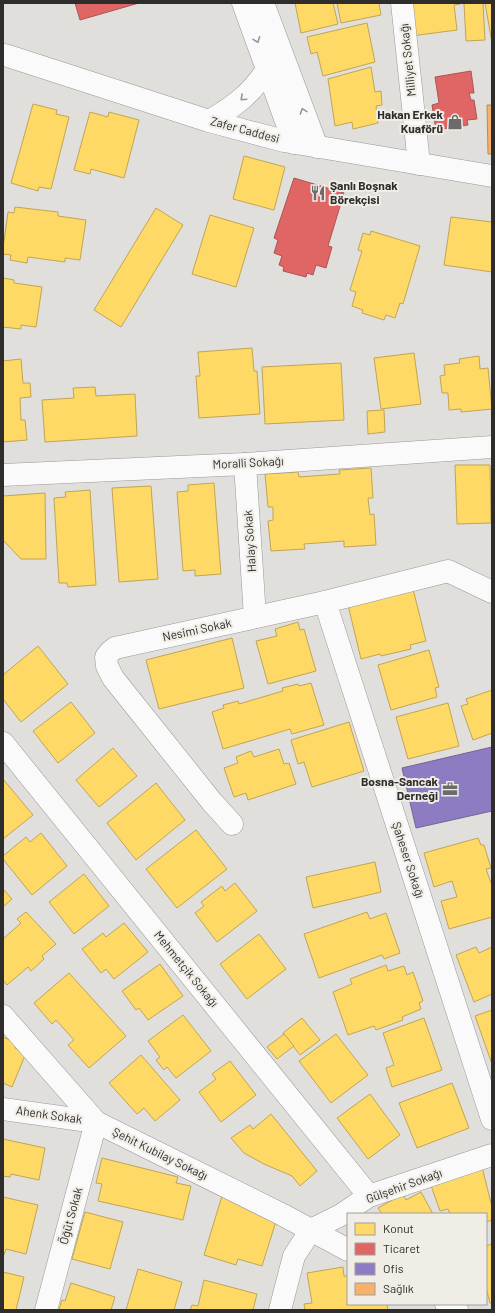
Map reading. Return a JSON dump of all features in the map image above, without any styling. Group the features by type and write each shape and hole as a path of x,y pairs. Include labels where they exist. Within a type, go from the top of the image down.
{"street":[{"path":"243,3 268,68 294,143"},
{"path":"263,3 317,148"},
{"name":"Milliyet Sokağı","path":"402,3 419,164"},
{"name":"Zafer Caddesi","path":"4,55 209,121 294,143 492,176"},
{"path":"209,121 240,101 259,82 268,68"},
{"name":"Moralli Sokağı","path":"3,475 245,464 492,447"},
{"name":"Halay Sokak","path":"245,464 255,618"},
{"name":"Nesimi Sokak","path":"232,824 212,802 113,678 106,657 110,652 115,648 325,602 448,570 492,592"},
{"name":"Şaheser Sokağı","path":"325,602 492,1119"},
{"name":"Mehmetçik Sokağı","path":"3,743 369,1196"},
{"name":"Şehit Kubilay Sokağı","path":"3,1016 96,1122 276,1211 347,1249"},
{"name":"Ahenk Sokak","path":"3,1108 96,1122"},
{"name":"Öğüt Sokak","path":"46,1310 96,1122"},
{"name":"Gülşehir Sokağı","path":"280,1310 294,1256 312,1230 369,1196 492,1155"},
{"path":"448,1305 457,1310"}],"building: Konut":[{"path":"295,3 333,3 338,24 301,33"},
{"path":"337,3 379,3 381,15 341,23"},
{"path":"404,3 460,3 454,5 457,30 411,36"},
{"path":"464,3 483,3 485,40 466,41"},
{"path":"485,3 492,3 492,43"},
{"path":"367,23 375,62 323,76 317,52 311,54 307,37"},
{"path":"371,67 375,92 381,91 382,105 376,106 378,123 353,129 352,122 335,126 328,79"},
{"path":"33,104 57,110 56,114 69,117 51,189 39,187 38,191 11,183"},
{"path":"90,112 108,117 109,112 139,120 124,178 91,169 90,174 74,170"},
{"path":"244,156 285,167 274,210 233,199"},
{"path":"15,207 58,212 58,216 86,220 80,260 65,258 65,262 28,257 27,263 10,260 11,255 3,254 3,248 8,212 14,213"},
{"path":"156,208 183,225 121,327 94,310"},
{"path":"210,215 254,228 236,287 192,274"},
{"path":"451,217 492,222 492,272 444,265"},
{"path":"371,231 420,246 403,304 400,303 395,318 386,315 384,320 362,313 363,310 352,306 356,292 350,290 362,251 358,250 363,233 370,235"},
{"path":"3,278 14,280 14,283 42,287 36,327 21,325 21,329 3,327"},
{"path":"252,348 254,371 257,371 260,414 199,418 196,376 200,376 198,352"},
{"path":"414,353 421,404 381,409 374,358"},
{"path":"479,356 480,369 488,368 492,409 461,412 461,409 449,410 448,393 442,393 440,376 445,375 444,365 460,363 459,359"},
{"path":"21,359 23,383 30,383 31,397 20,398 21,420 25,420 27,440 3,442 3,361"},
{"path":"341,363 344,420 265,424 262,367"},
{"path":"95,387 96,396 135,394 137,436 45,442 42,400 74,398 73,388"},
{"path":"384,410 385,432 368,434 367,411"},
{"path":"455,465 490,465 491,523 457,524"},
{"path":"371,468 373,498 368,498 370,515 374,514 376,545 344,547 344,541 304,544 305,549 271,551 268,521 273,520 273,507 268,507 265,474 298,472 299,477 340,474 339,470"},
{"path":"214,483 221,574 195,576 195,570 183,571 177,492 188,491 188,485"},
{"path":"151,486 158,579 119,582 112,488"},
{"path":"90,490 96,585 68,587 67,583 59,583 54,498 66,497 65,492"},
{"path":"45,493 46,559 21,559 3,540 3,496"},
{"path":"413,589 426,641 410,645 411,649 361,659 348,605"},
{"path":"298,622 300,630 304,629 316,671 268,684 256,641 277,636 275,629"},
{"path":"232,638 244,688 159,709 146,660"},
{"path":"38,646 68,684 21,722 3,699 3,675"},
{"path":"429,650 439,687 435,688 437,697 391,710 378,665"},
{"path":"311,683 324,725 292,734 290,729 223,749 212,712 224,708 223,705 238,701 239,704 283,691 282,688 298,684 299,686"},
{"path":"492,690 492,733 473,740 461,706 468,704 466,699"},
{"path":"71,702 95,733 58,763 33,731"},
{"path":"448,703 459,746 408,759 396,717"},
{"path":"349,722 364,771 312,787 304,762 298,764 291,740"},
{"path":"113,748 137,776 99,807 76,780"},
{"path":"279,749 284,764 289,763 296,784 248,800 246,793 234,797 224,768 238,763 236,757 251,751 254,757"},
{"path":"3,779 33,815 3,839"},
{"path":"156,783 185,820 136,860 107,823"},
{"path":"196,830 227,869 177,908 146,869"},
{"path":"41,833 67,866 32,895 3,859 3,856 26,837 30,842"},
{"path":"478,838 481,845 484,845 491,868 486,869 491,883 492,882 492,917 449,929 441,901 457,897 452,881 434,887 424,853"},
{"path":"375,862 381,892 313,908 306,877"},
{"path":"84,874 109,906 74,934 49,902"},
{"path":"235,883 257,911 217,942 195,913 204,906 201,902 222,886 225,891"},
{"path":"3,889 12,899 3,907"},
{"path":"26,912 56,944 42,956 44,959 31,971 28,967 7,985 3,980 3,939 21,923 17,919"},
{"path":"367,912 370,919 386,913 400,953 384,959 382,955 319,978 304,934"},
{"path":"124,923 148,952 114,979 106,969 101,973 82,949 103,933 106,937"},
{"path":"259,934 286,969 247,999 220,964"},
{"path":"476,947 479,953 492,947 492,994 474,1002 456,955"},
{"path":"160,964 183,996 148,1020 139,1008 136,1010 122,991"},
{"path":"386,965 388,971 404,966 407,975 413,972 423,1001 419,1003 421,1009 402,1017 403,1020 376,1030 374,1026 348,1035 333,992 352,984 350,979"},
{"path":"69,973 126,1036 89,1068 68,1045 74,1040 56,1020 52,1024 34,1003"},
{"path":"492,1010 492,1064 475,1016"},
{"path":"183,1015 211,1051 176,1078 167,1067 164,1070 156,1060 160,1057 148,1041"},
{"path":"302,1018 320,1040 300,1055 283,1033"},
{"path":"424,1018 442,1070 392,1087 386,1068 394,1065 383,1033"},
{"path":"284,1034 294,1046 277,1059 267,1047"},
{"path":"336,1034 368,1075 331,1103 299,1061"},
{"path":"3,1037 17,1043 15,1048 26,1053 12,1087 3,1083"},
{"path":"141,1055 180,1100 155,1121 144,1108 137,1114 109,1083"},
{"path":"230,1061 256,1095 221,1122 199,1092 216,1079 212,1074"},
{"path":"452,1083 469,1128 417,1148 399,1103"},
{"path":"370,1094 400,1135 368,1159 337,1118"},
{"path":"271,1114 317,1171 300,1186 292,1176 264,1164 244,1153 231,1138 250,1125 253,1129"},
{"path":"3,1139 45,1148 39,1180 11,1174 10,1177 3,1176"},
{"path":"102,1158 178,1177 176,1183 191,1186 183,1220 98,1201 102,1184 96,1183"},
{"path":"482,1167 492,1207 492,1220 487,1222 487,1213 450,1213 448,1209 440,1211 429,1180"},
{"path":"421,1192 432,1213 381,1213 378,1208 403,1194 406,1200"},
{"path":"222,1196 277,1218 262,1266 238,1259 236,1265 204,1255"},
{"path":"3,1197 38,1205 26,1254 6,1249 4,1255 3,1254"},
{"path":"85,1212 123,1222 110,1269 72,1259"},
{"path":"492,1244 492,1303 490,1303 487,1292 487,1246"},
{"path":"343,1267 344,1276 347,1276 347,1305 387,1305 388,1310 305,1310 304,1304 312,1303 307,1273"},
{"path":"138,1269 182,1282 174,1310 126,1310"},
{"path":"3,1272 24,1277 16,1310 3,1310"},
{"path":"204,1280 257,1294 253,1310 190,1310 192,1305 198,1306"},
{"path":"71,1283 115,1297 111,1310 59,1310 62,1300 65,1301"}],"building: Ticaret":[{"path":"75,3 139,3 80,20"},
{"path":"471,71 474,93 469,93 471,100 474,100 477,119 467,120 468,125 436,130 432,105 439,103 435,77"},
{"path":"294,178 344,193 328,246 332,247 326,268 316,265 313,275 307,273 306,277 283,271 284,267 279,265 282,256 274,253 278,240 274,238"}],"building: Ofis":[{"name":"Bosna-Sancak Derneği","path":"492,747 492,811 416,828 402,768"}],"building: Sağlık":[{"path":"487,105 492,105 492,154 488,154"}],"place":[{"name":"Hakan Erkek Kuaförü","path":"455,122"},
{"name":"Şanlı Boşnak Börekçisi","path":"318,193"},
{"name":"Bosna-Sancak Derneği","path":"450,789"}]}
